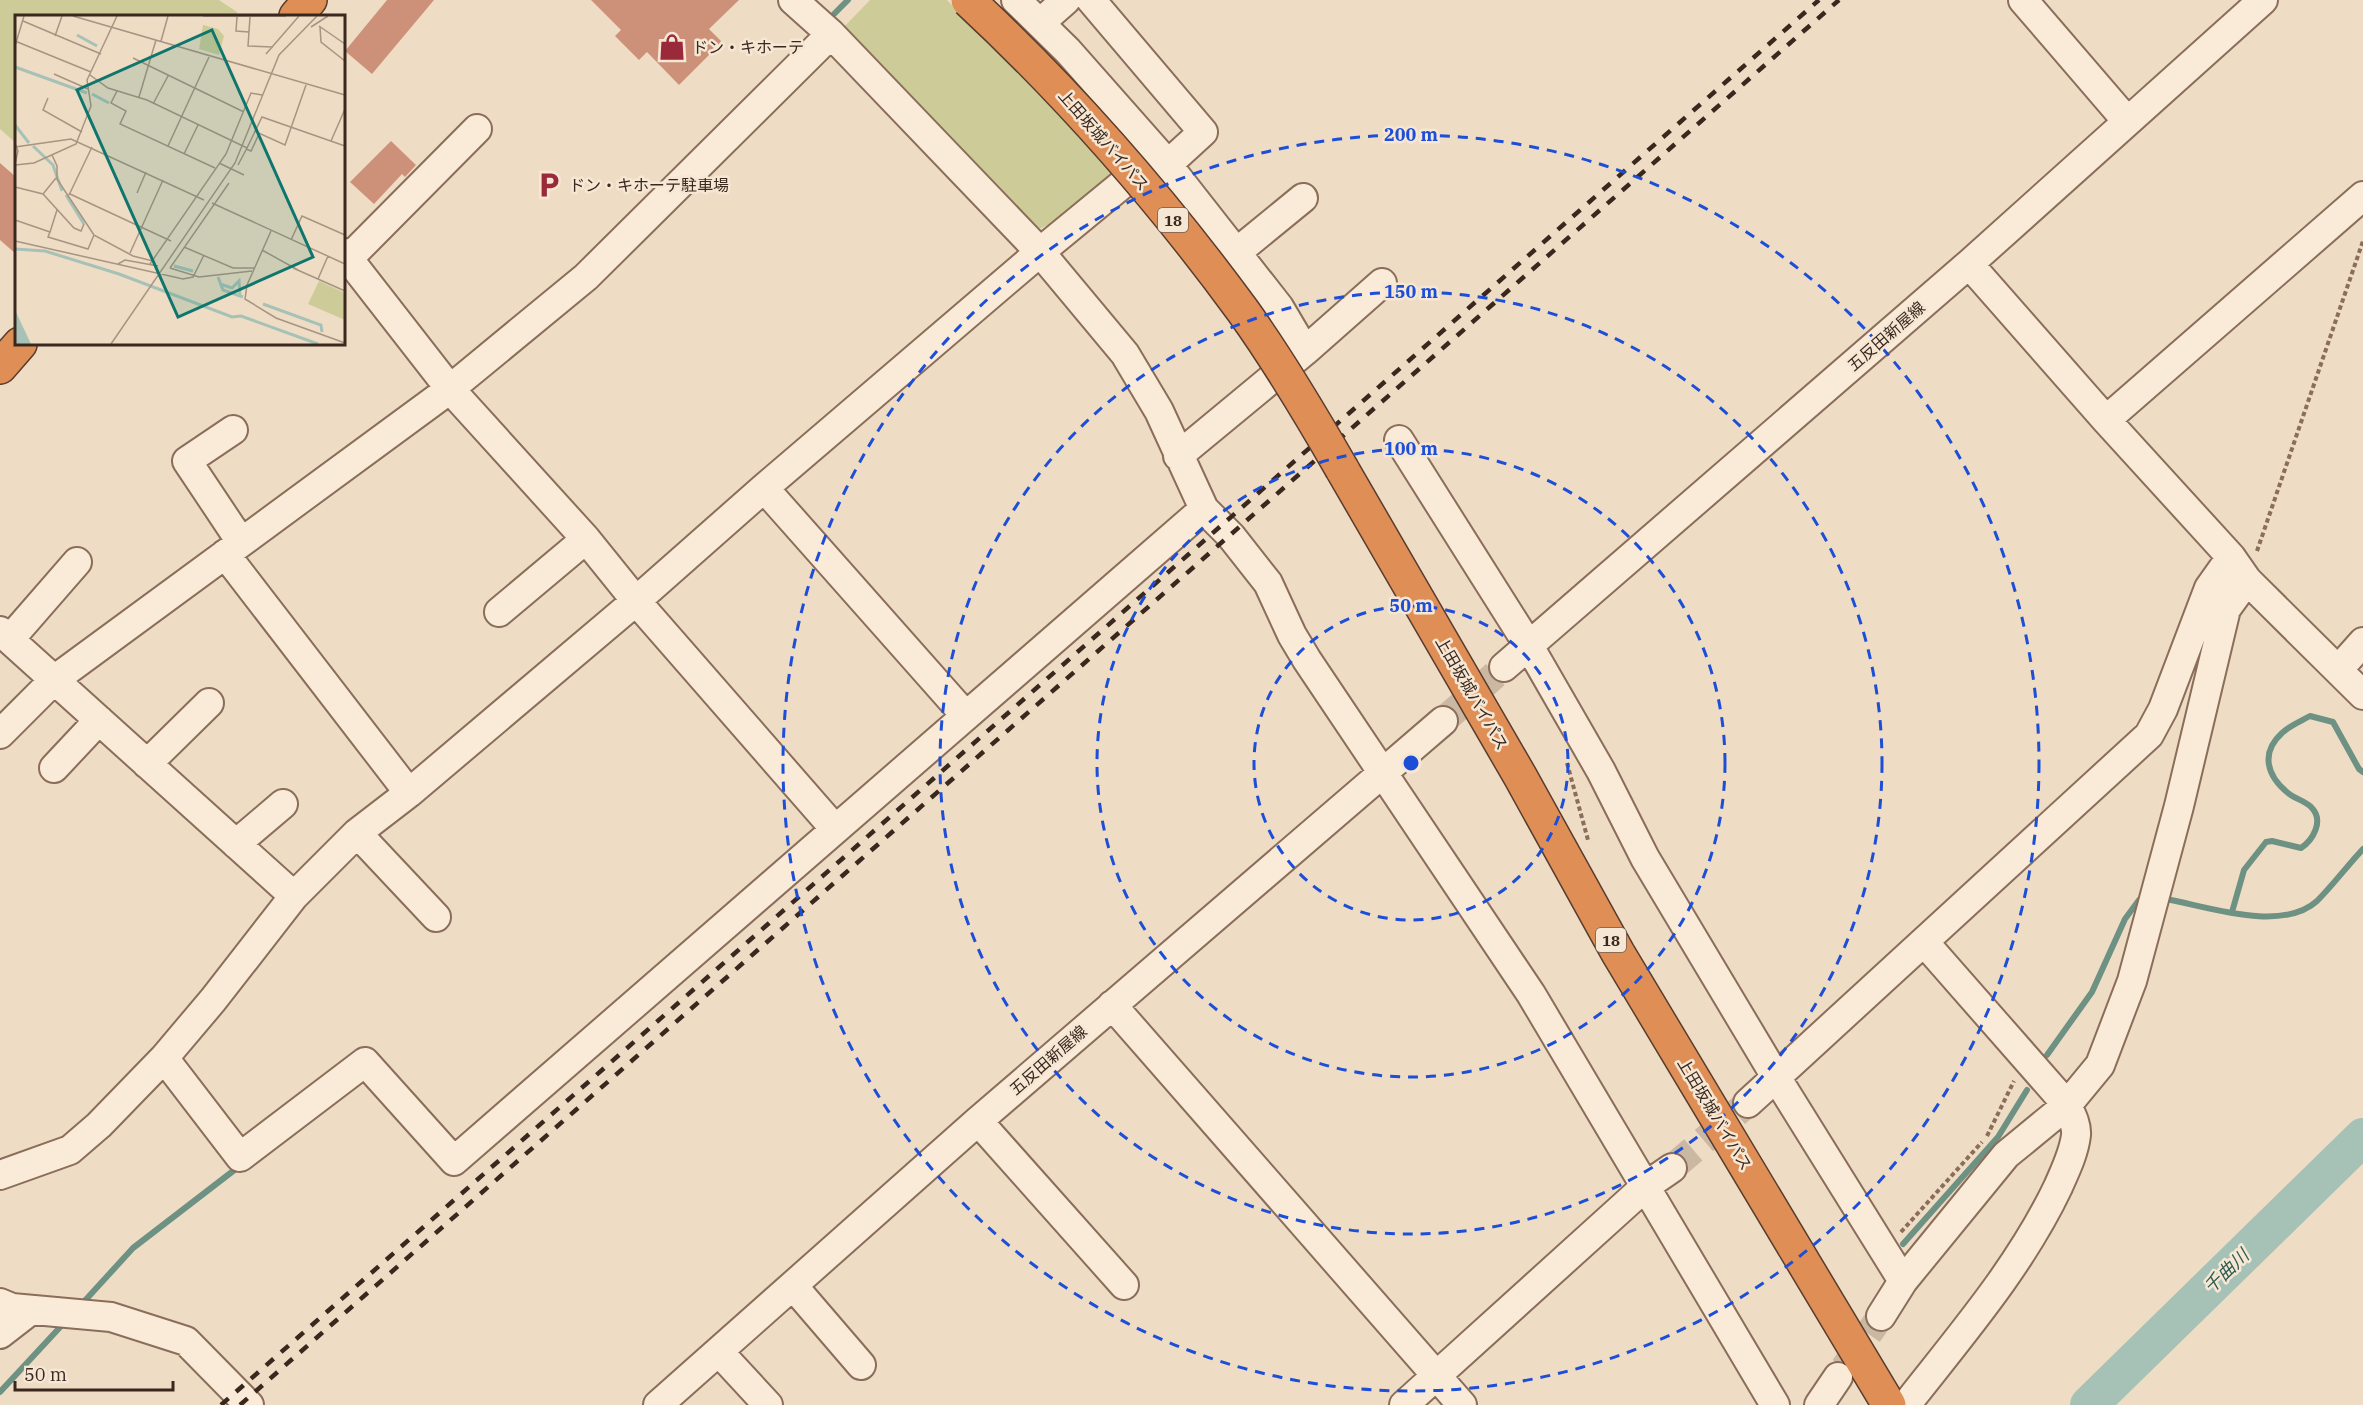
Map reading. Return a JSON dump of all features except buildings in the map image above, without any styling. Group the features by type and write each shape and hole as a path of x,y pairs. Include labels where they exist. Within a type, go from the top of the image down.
{"highway":[{"path":"297,15 310,0"},
{"name":"上田坂城バイパス","path":"968,0 1067,97 1167,213 1243,312 1298,394 1514,766 1618,953 1889,1405"},
{"path":"0,367 19,345"}],"street":[{"path":"793,0 831,34 1040,252 1125,354 1159,411 1204,509 1230,536 1268,583 1292,636 1307,660 1531,994 1774,1405"},
{"path":"1016,0 1068,51 1163,159 1279,307 1305,351"},
{"path":"1040,23 1066,0"},
{"path":"0,1175 70,1150 99,1125 164,1058 213,1000 294,896 357,833 409,793 636,601 764,488 1040,252 1163,159 1203,132 1091,0"},
{"path":"2022,0 2127,121"},
{"name":"五反田新屋線","path":"1504,668 1969,264 2263,0"},
{"path":"0,734 54,680 450,389 586,277 831,34"},
{"path":"477,129 346,256 450,389 586,538 636,601 835,829"},
{"path":"2106,420 2363,196"},
{"path":"1237,252 1303,198"},
{"path":"1969,264 2106,420 2231,557 2247,580 2354,680 2363,642"},
{"path":"1178,456 1305,351 1382,283"},
{"path":"233,430 187,461 233,548 409,793"},
{"path":"1399,440 1529,646 1601,771 1645,858 1776,1077 1903,1281"},
{"path":"764,488 966,716"},
{"path":"164,1058 240,1157 364,1062 454,1161 1204,509"},
{"path":"499,612 586,538"},
{"path":"1748,1103 2149,735 2163,709 2209,588 2231,557"},
{"path":"77,562 5,635 294,896"},
{"path":"1881,1316 1903,1281 2006,1155 2067,1105 2100,1065 2132,981 2179,806 2226,609 2247,580"},
{"path":"147,764 210,703"},
{"path":"54,768 99,720"},
{"name":"五反田新屋線","path":"657,1405 794,1287 978,1121 1443,721"},
{"path":"236,844 283,804"},
{"path":"357,833 436,917"},
{"path":"1906,1405 2006,1276 2046,1211 2067,1166 2076,1134 2073,1118 2067,1105 1924,942"},
{"path":"1112,1005 1462,1405"},
{"path":"978,1121 1124,1285"},
{"path":"1404,1405 1646,1186 1672,1168"},
{"path":"794,1287 861,1365"},
{"path":"0,1303 12,1308 111,1317 186,1341 249,1405"},
{"path":"0,1334 31,1310"},
{"path":"719,1352 768,1405"},
{"path":"1819,1405 1838,1377"}],"path":[{"path":"2247,580 2363,241"},
{"path":"1566,759 1590,848"},
{"path":"1884,1250 1990,1134 2025,1057"}],"shaded area":[{"path":"0,0 219,0 237,12 238,15 15,15 15,142 0,129"},
{"path":"870,0 947,0 1055,108 1113,173 1048,225 1039,229 1029,228 842,29"}],"waterway":[{"path":"834,14 848,0"},
{"path":"2232,912 2244,870 2266,842 2272,841 2301,848 2316,830 2317,819 2312,808 2288,793 2271,772 2269,764 2271,748 2282,733 2310,716 2333,722 2359,769 2363,772"},
{"path":"2161,900 2246,915 2285,915 2303,910 2317,901 2363,849"},
{"path":"2047,1055 2092,992 2125,919 2139,900 2145,900"},
{"path":"1903,1244 1998,1137 2027,1090"},
{"name":"千曲川","path":"2089,1405 2363,1137"},
{"path":"80,1306 133,1248 237,1168"},
{"path":"0,1392 63,1324"}],"tunnel":[{"path":"1443,721 1504,667"},
{"path":"1672,1168 1748,1103"},
{"path":"1844,1368 1881,1316"}],"railway":[{"path":"221,1405 1819,0"},
{"path":"240,1405 1839,0"}],"place":[{"name":"ドン・キホーテ","path":"672,47"},
{"name":"ドン・キホーテ駐車場","path":"549,185"}]}
